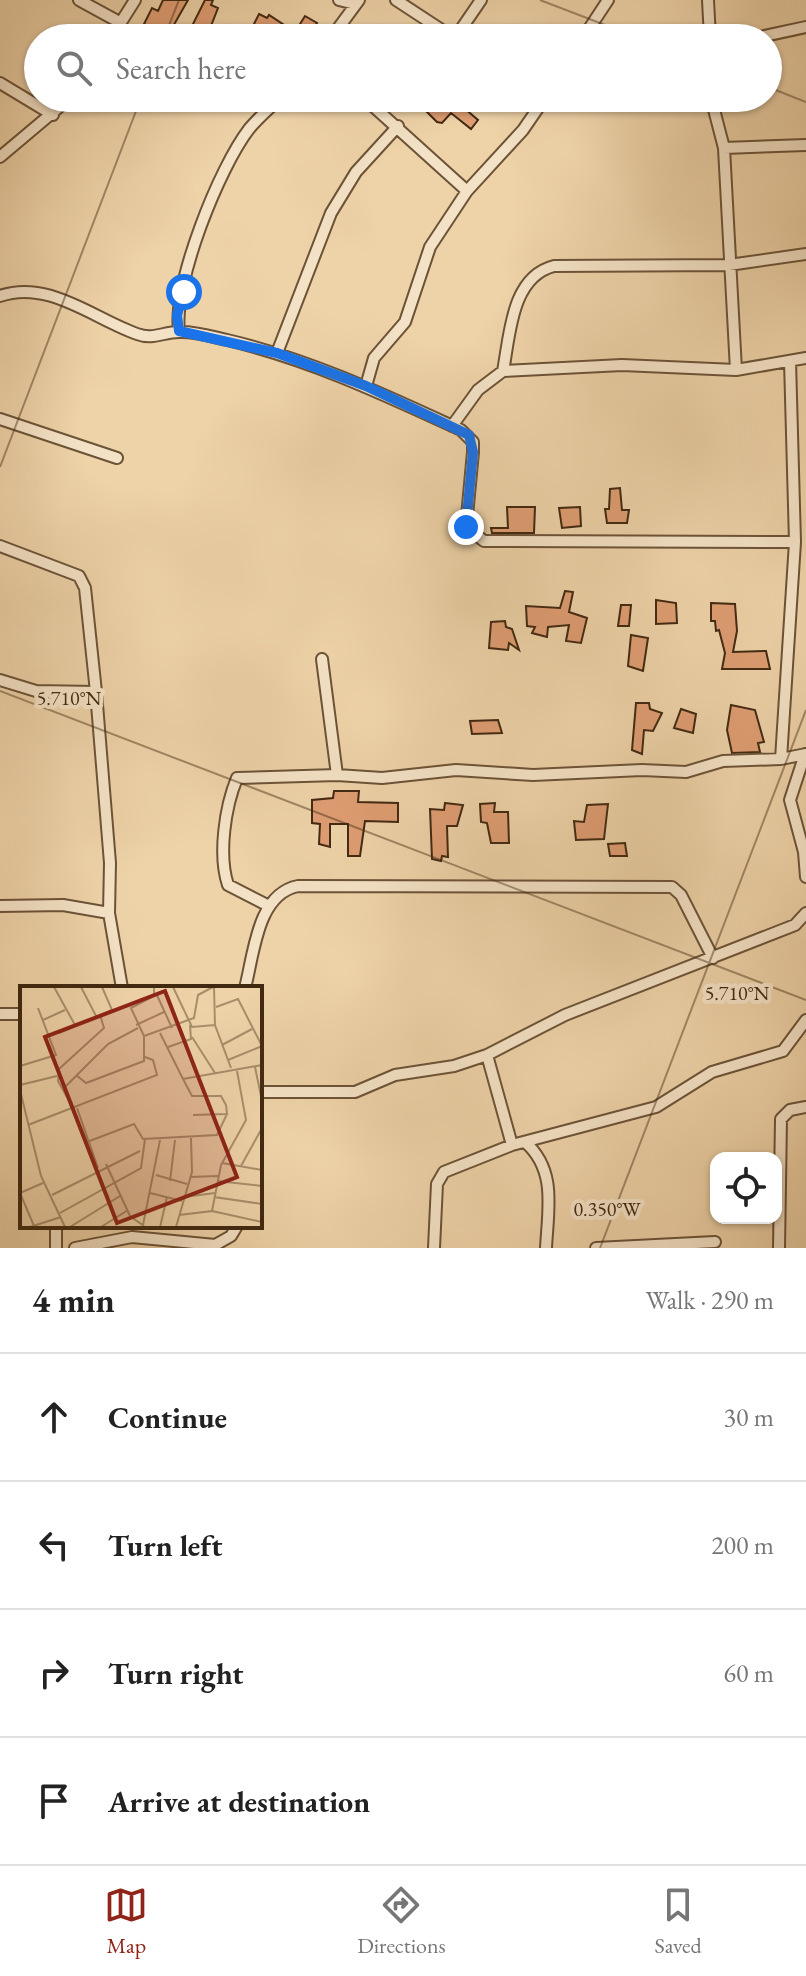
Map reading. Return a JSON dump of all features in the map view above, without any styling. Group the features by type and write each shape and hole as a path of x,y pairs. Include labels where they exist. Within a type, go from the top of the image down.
{"street":[{"path":"79,0 121,23 135,0"},
{"path":"339,0 357,2 341,24"},
{"path":"396,0 433,24"},
{"path":"465,24 481,0"},
{"path":"592,24 608,0"},
{"path":"708,0 709,24"},
{"path":"782,32 806,27"},
{"path":"0,83 24,97"},
{"path":"48,112 53,115"},
{"path":"0,157 56,112"},
{"path":"179,331 177,315 191,254 222,177 249,129 266,112"},
{"path":"381,112 467,191"},
{"path":"366,386 374,358 405,322 430,247 467,191 523,130 535,112"},
{"path":"715,112 724,148 736,370"},
{"path":"277,353 331,213 356,172 398,126"},
{"path":"724,148 806,145"},
{"path":"503,371 515,309 527,282 542,269 729,265 806,254"},
{"path":"0,296 19,290 76,304 136,334 154,337 179,331 277,353 366,386 452,426 469,435 473,442 466,527 484,541 795,542"},
{"path":"452,426 478,390 503,371 622,365 736,370 806,358"},
{"path":"781,759 795,542 790,361"},
{"path":"0,419 117,458"},
{"path":"0,546 79,576 85,588 110,863 109,913 122,986"},
{"path":"322,659 337,775"},
{"path":"0,680 36,691 96,692"},
{"path":"269,906 228,885 224,874 225,836 237,778 337,775 382,778 456,770 533,775 642,770 686,772 723,761 781,759 806,754"},
{"path":"806,754 790,800 804,852 806,877"},
{"path":"246,986 269,906 284,889 298,886 672,887 681,895 713,958"},
{"path":"0,906 63,905 109,913"},
{"path":"262,1092 355,1092 395,1075 454,1066 487,1055 553,1020 795,925 806,913"},
{"path":"434,1248 438,1177 512,1145 656,1107 712,1072 783,1051 806,1020"},
{"path":"487,1055 512,1145"},
{"path":"779,1248 781,1119 790,1110 806,1107"},
{"path":"525,1142 537,1153 547,1175 546,1248"},
{"path":"75,1248 132,1237 215,1245 231,1236 236,1228"},
{"path":"596,1248 715,1242"}],"building":[{"path":"163,0 188,0 174,24 144,24 152,8 158,11"},
{"path":"205,0 213,0 211,5 218,8 212,24 193,24"},
{"path":"259,14 267,18 269,15 283,24 254,24"},
{"path":"305,16 316,24 300,24"},
{"path":"427,112 469,112 478,120 471,129 451,113 442,123"},
{"path":"620,488 622,510 629,510 627,523 607,523 605,509 609,509 610,489"},
{"path":"507,507 535,507 534,533 492,533 491,528 508,528"},
{"path":"580,507 581,526 562,528 559,508"},
{"path":"565,591 573,592 569,612 587,618 581,643 566,641 569,625 548,627 547,637 532,633 535,627 527,626 526,606 560,608"},
{"path":"656,600 676,603 677,623 656,624"},
{"path":"711,603 735,604 737,631 733,652 766,651 770,669 722,669 725,653 719,630 716,631 715,621 711,621"},
{"path":"621,605 631,605 629,626 618,626"},
{"path":"505,621 506,627 512,629 519,650 509,643 508,650 489,648 491,622"},
{"path":"631,635 648,638 643,671 628,666"},
{"path":"636,703 649,703 650,709 662,713 653,731 644,730 642,754 632,750"},
{"path":"731,705 755,710 764,742 758,743 760,752 732,753 727,730"},
{"path":"681,709 696,714 693,733 674,728"},
{"path":"498,720 502,733 472,734 470,721"},
{"path":"334,791 359,791 358,802 398,803 398,822 365,821 360,856 348,856 348,824 330,824 330,847 319,844 320,824 312,823 312,800 333,798"},
{"path":"445,803 463,805 457,826 447,826 448,857 442,856 441,861 432,859 430,809 444,810"},
{"path":"495,803 494,812 508,812 509,843 491,843 487,823 481,822 480,804"},
{"path":"608,804 604,839 576,840 574,821 584,822 587,805"},
{"path":"625,843 627,856 610,856 608,844"}],"route":[{"path":"184,292 177,315 179,331 277,353 366,386 469,435 473,452 466,527"}]}
